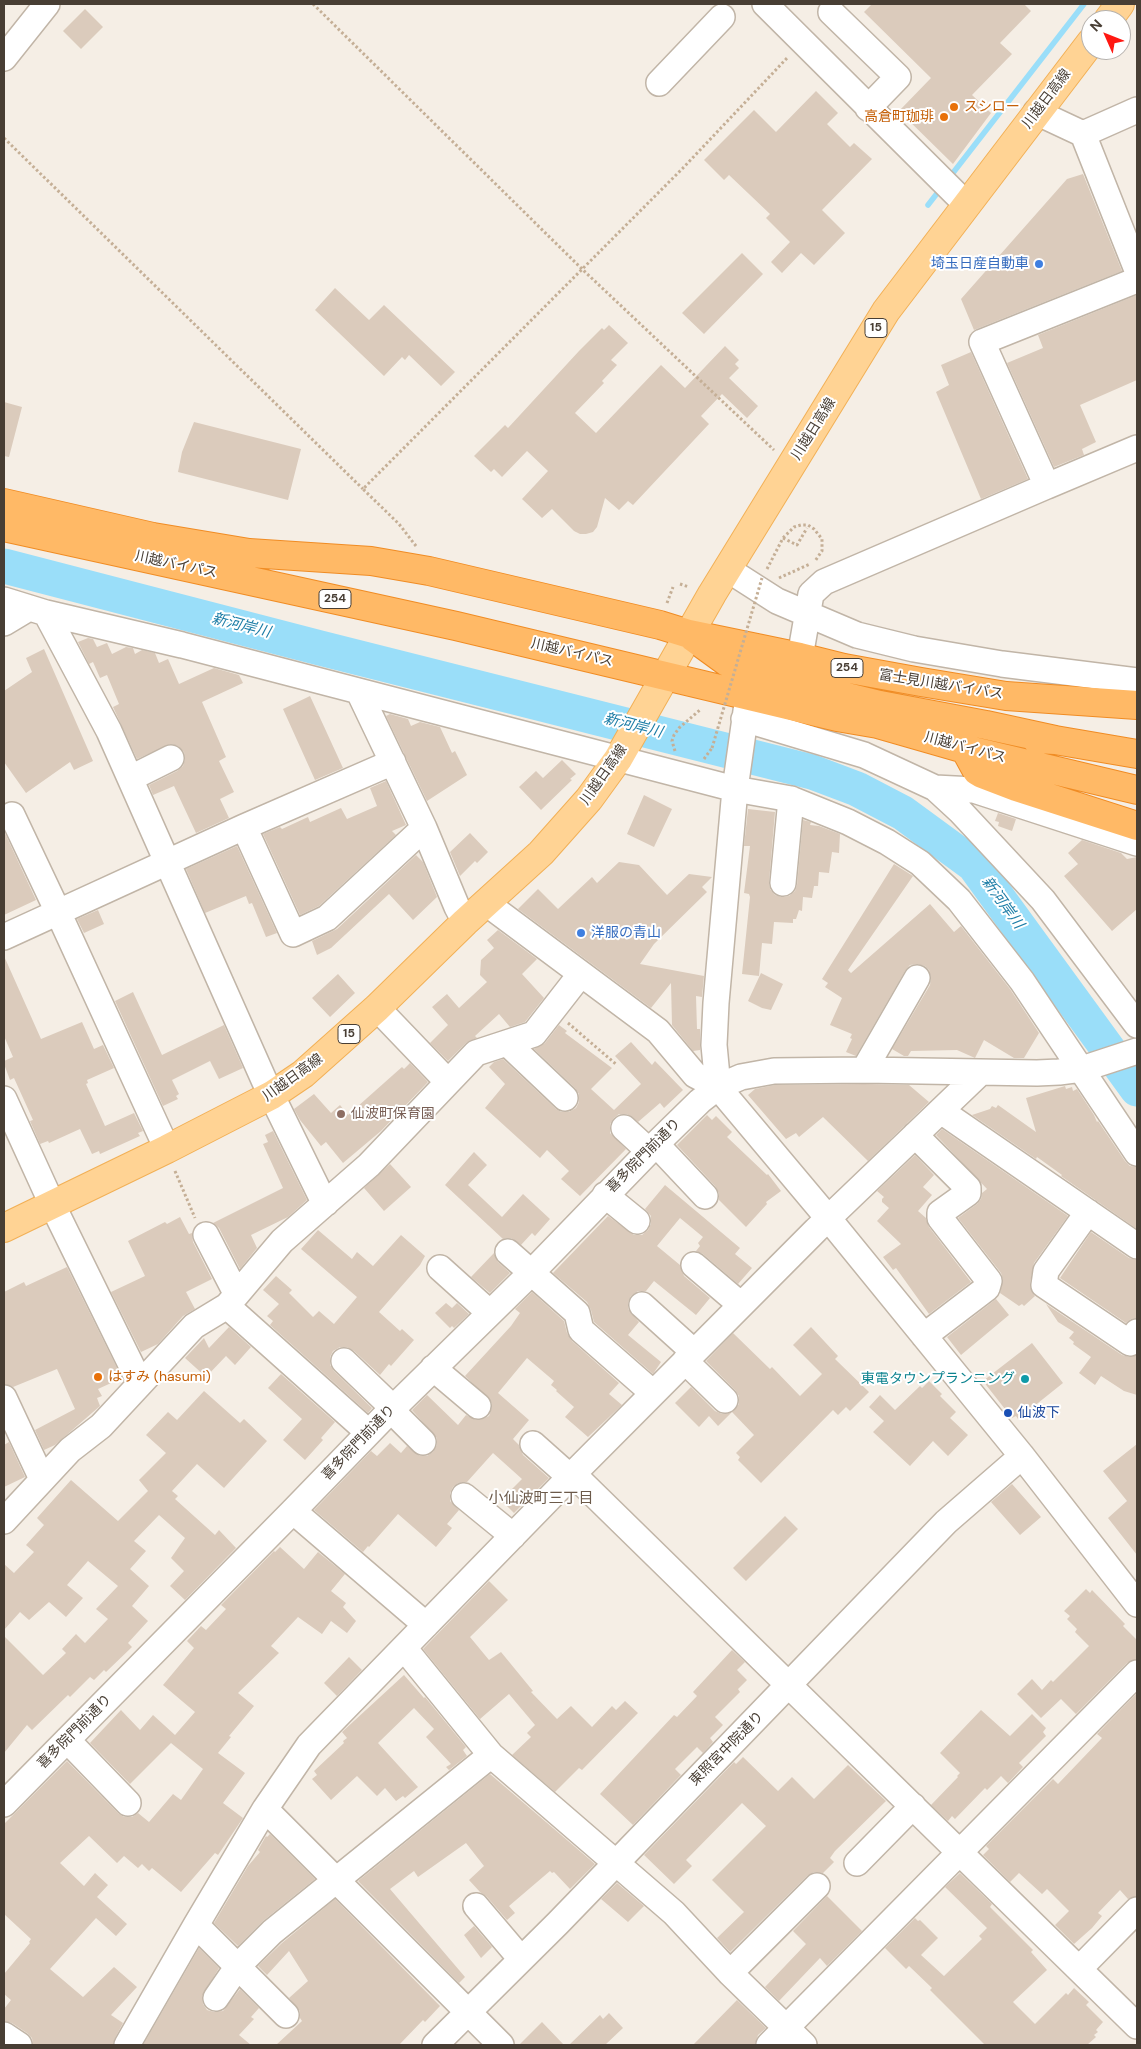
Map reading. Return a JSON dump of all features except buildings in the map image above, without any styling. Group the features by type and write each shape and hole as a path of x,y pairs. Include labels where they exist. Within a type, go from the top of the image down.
{"highway":[{"name":"川越バイパス","path":"4,503 152,537 249,553 371,561 429,571 660,625 689,634"},
{"name":"川越バイパス","path":"4,527 456,626 666,675 745,714 837,717 878,724 965,749 1137,790"},
{"name":"富士見川越バイパス","path":"689,634 873,673 1006,696 1137,705"},
{"path":"689,634 727,662 743,670 765,677 880,705 1055,740"},
{"name":"254","path":"1006,696 1137,722"},
{"name":"254","path":"878,724 1055,740 1137,754"},
{"path":"965,749 977,771 982,774 1016,788 1137,826"}],"main road":[{"name":"川越日高線","path":"4,1228 167,1149 272,1095 303,1074 377,1008 465,922 542,853 589,799 621,754 727,569 886,311 1081,55"}],"street":[{"path":"4,58 47,4"},
{"path":"777,8 803,41 967,205"},
{"path":"803,41 835,8 898,77 868,108"},
{"path":"659,83 722,17"},
{"path":"1083,134 1137,110"},
{"path":"1036,112 1083,134 1137,270"},
{"path":"1047,486 982,342 1137,280"},
{"path":"800,656 811,594 824,582 1137,448"},
{"path":"727,569 777,601 857,635 914,649 1002,664 1137,681"},
{"path":"4,600 37,611 182,645 360,692 736,781 791,799 848,822 887,842 920,863 959,900 1086,1068 1137,1153"},
{"path":"4,623 37,611"},
{"path":"37,611 109,731 264,1080 326,1203"},
{"path":"689,634 745,714 864,756 936,788 960,811 1042,900 1137,1025"},
{"path":"360,692 424,828 465,922"},
{"path":"718,1087 714,1045 716,1003 736,781 745,714"},
{"path":"130,778 171,758"},
{"path":"4,937 168,863 244,826 393,762"},
{"path":"936,788 974,790 1137,843"},
{"path":"783,883 791,799"},
{"path":"12,815 167,1149"},
{"path":"244,826 293,934 327,918 424,828"},
{"path":"486,904 658,1031 695,1075 718,1087 828,1218 1022,1456 1137,1604"},
{"path":"4,1521 70,1450 101,1426 194,1326 232,1300 282,1241 369,1165 476,1053 534,1034 554,1011 580,975"},
{"path":"864,1070 916,978"},
{"path":"377,1008 448,1082"},
{"path":"507,1043 565,1098"},
{"name":"喜多院門前通り","path":"4,1804 293,1511 368,1432 531,1273 652,1147 700,1101 718,1087 741,1077 774,1071 864,1070 1037,1073 1086,1068 1137,1051"},
{"path":"128,2045 196,1925 265,1810 308,1746 653,1393 828,1218 980,1072"},
{"path":"4,1098 52,1204 140,1383"},
{"path":"941,1111 1137,1246"},
{"path":"624,1128 652,1147 705,1196"},
{"path":"915,1135 968,1188 968,1193 940,1213 940,1218 989,1281 987,1288 924,1336"},
{"path":"605,1195 637,1221"},
{"path":"1088,1212 1046,1271 1044,1285 1130,1343 1137,1332"},
{"path":"206,1235 232,1300 368,1432"},
{"path":"508,1252 578,1313 581,1330 653,1393"},
{"path":"694,1265 741,1305"},
{"path":"440,1268 490,1314"},
{"path":"642,1305 726,1400"},
{"path":"344,1361 423,1442"},
{"path":"433,1368 478,1406"},
{"path":"4,1398 42,1479"},
{"path":"533,1444 572,1475 790,1684 1137,2026"},
{"name":"東照宮中院通り","path":"435,2045 790,1684 946,1522 1022,1456"},
{"path":"464,1496 513,1536"},
{"path":"293,1511 426,1625"},
{"path":"404,1648 491,1755 674,1913 730,1973 804,2045"},
{"path":"769,2045 1137,1673"},
{"path":"67,1740 128,1804"},
{"path":"216,1998 238,1966 272,1932 491,1755"},
{"path":"857,1863 913,1806"},
{"path":"265,1810 501,2045"},
{"path":"730,1973 817,1886"},
{"path":"476,1906 521,1959"},
{"path":"1080,1968 1137,1910"},
{"path":"196,1925 286,2015"},
{"path":"4,2035 19,2045"}],"path":[{"path":"312,4 582,269 791,466"},
{"path":"363,489 683,168 803,41"},
{"path":"4,138 363,489 398,524 416,546"},
{"path":"700,761 708,755 712,748 762,578 783,538 794,527 808,525 814,528 823,544 816,560 777,579"},
{"path":"783,538 797,545 807,528"},
{"path":"676,753 672,741 674,736 679,728 701,709"},
{"path":"554,1011 616,1065"},
{"path":"167,1149 200,1227 206,1235"}],"water":[{"path":"1137,1068 1137,1096 1119,1072"}],"waterway":[{"path":"949,178 1084,4"},
{"path":"928,205 942,187"},
{"name":"新河岸川","path":"4,566 812,772 857,789 903,813 974,865 1137,1089"}],"place":[{"name":"スシロー","path":"954,107"},
{"name":"高倉町珈琲","path":"944,117"},
{"name":"埼玉日産自動車","path":"1039,264"},
{"name":"洋服の青山","path":"581,933"},
{"name":"仙波町保育園","path":"341,1114"},
{"name":"はすみ (hasumi)","path":"98,1377"},
{"name":"東電タウンプランニング","path":"1025,1379"},
{"name":"仙波下","path":"1008,1413"}],"district":[{"name":"小仙波町三丁目","path":"541,1499"}]}
